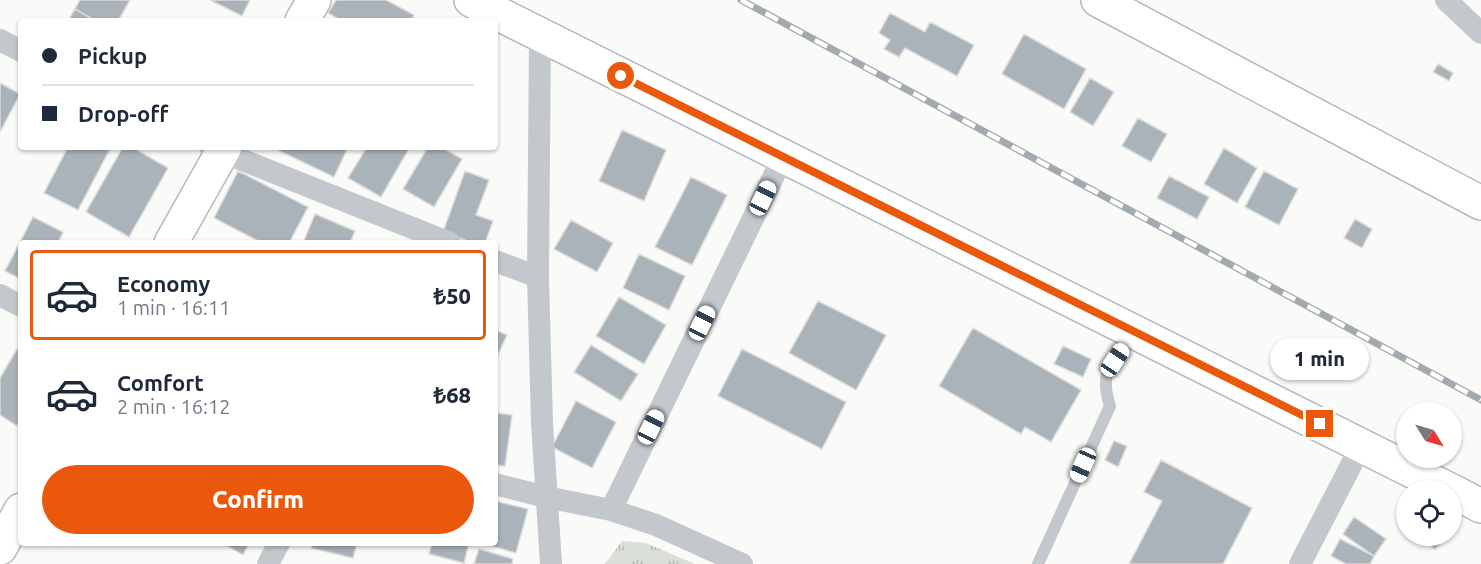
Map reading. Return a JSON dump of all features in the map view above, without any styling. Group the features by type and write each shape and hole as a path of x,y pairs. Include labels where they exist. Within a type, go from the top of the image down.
{"street":[{"path":"304,18 314,0"},
{"path":"471,0 1430,480"},
{"path":"1098,0 1481,203"},
{"path":"1446,0 1481,33"},
{"path":"540,36 538,277 550,564"},
{"path":"0,40 18,49"},
{"path":"173,240 218,150"},
{"path":"221,150 443,240"},
{"path":"611,510 783,157"},
{"path":"498,262 538,277"},
{"path":"0,295 18,304"},
{"path":"1300,564 1362,444"},
{"path":"498,485 611,510 656,525 742,564"},
{"path":"1462,496 1481,506"},
{"path":"1,544 18,515"},
{"path":"268,564 277,546"}],"lane":[{"path":"1038,564 1110,406 1106,393 1105,375 1134,332"}],"green space":[{"path":"622,541 646,543 695,564 605,564"}],"building":[{"path":"80,0 130,0 120,18 91,18 75,9"},
{"path":"210,0 250,0 242,16"},
{"path":"336,0 386,0 414,15 412,18 337,18 328,13"},
{"path":"75,9 91,18 70,18"},
{"path":"890,13 925,32 930,22 974,45 957,76 905,48 899,57 884,49 890,40 879,33"},
{"path":"1024,34 1086,69 1064,109 1002,74"},
{"path":"1438,64 1453,73 1449,81 1433,72"},
{"path":"1090,78 1114,92 1093,126 1070,112"},
{"path":"0,83 18,93 18,98 0,132"},
{"path":"1138,118 1167,134 1151,162 1122,146"},
{"path":"622,130 666,150 644,201 599,181"},
{"path":"1224,148 1257,168 1237,203 1204,184"},
{"path":"66,150 109,150 78,210 44,193"},
{"path":"121,150 137,150 168,168 129,237 86,212"},
{"path":"277,150 347,150 334,177"},
{"path":"365,150 408,150 381,197 348,178"},
{"path":"426,150 446,150 462,159 434,207 403,189"},
{"path":"238,171 308,207 291,240 256,240 214,218"},
{"path":"465,171 489,180 476,215 493,221 486,240 465,240 443,232"},
{"path":"1264,171 1298,189 1279,225 1245,207"},
{"path":"1169,176 1209,197 1197,219 1157,198"},
{"path":"691,177 727,195 692,265 655,247"},
{"path":"315,214 355,231 351,240 304,240"},
{"path":"33,217 63,232 59,240 21,240"},
{"path":"1355,219 1372,229 1362,248 1344,238"},
{"path":"571,220 613,243 597,272 554,249"},
{"path":"18,246 18,278 5,271"},
{"path":"639,254 685,276 669,310 623,288"},
{"path":"619,297 666,325 644,364 596,336"},
{"path":"818,301 886,335 856,390 789,353"},
{"path":"973,328 1081,390 1051,442 1025,427 1021,434 939,386"},
{"path":"498,331 507,335 498,354"},
{"path":"591,345 638,374 621,401 574,372"},
{"path":"1063,346 1091,359 1083,377 1054,364"},
{"path":"742,349 846,402 822,449 718,396"},
{"path":"18,350 17,426 0,415 0,378"},
{"path":"576,401 616,422 592,468 552,447"},
{"path":"498,413 512,415 505,466 498,465"},
{"path":"1114,441 1127,446 1118,467 1105,460"},
{"path":"1161,460 1252,508 1223,564 1129,564 1162,501 1144,492"},
{"path":"498,502 528,509 516,553 492,546 498,546"},
{"path":"1354,517 1386,539 1374,556 1343,534"},
{"path":"1340,539 1374,556 1370,564 1346,564 1331,556"},
{"path":"227,546 248,546 243,555"},
{"path":"311,546 356,546 353,558 311,548"},
{"path":"431,546 468,546 464,563 429,554"},
{"path":"479,549 513,559 512,564 474,564"}],"railway":[{"path":"741,0 1481,400"}],"route":[{"path":"621,76 1320,424"}]}
